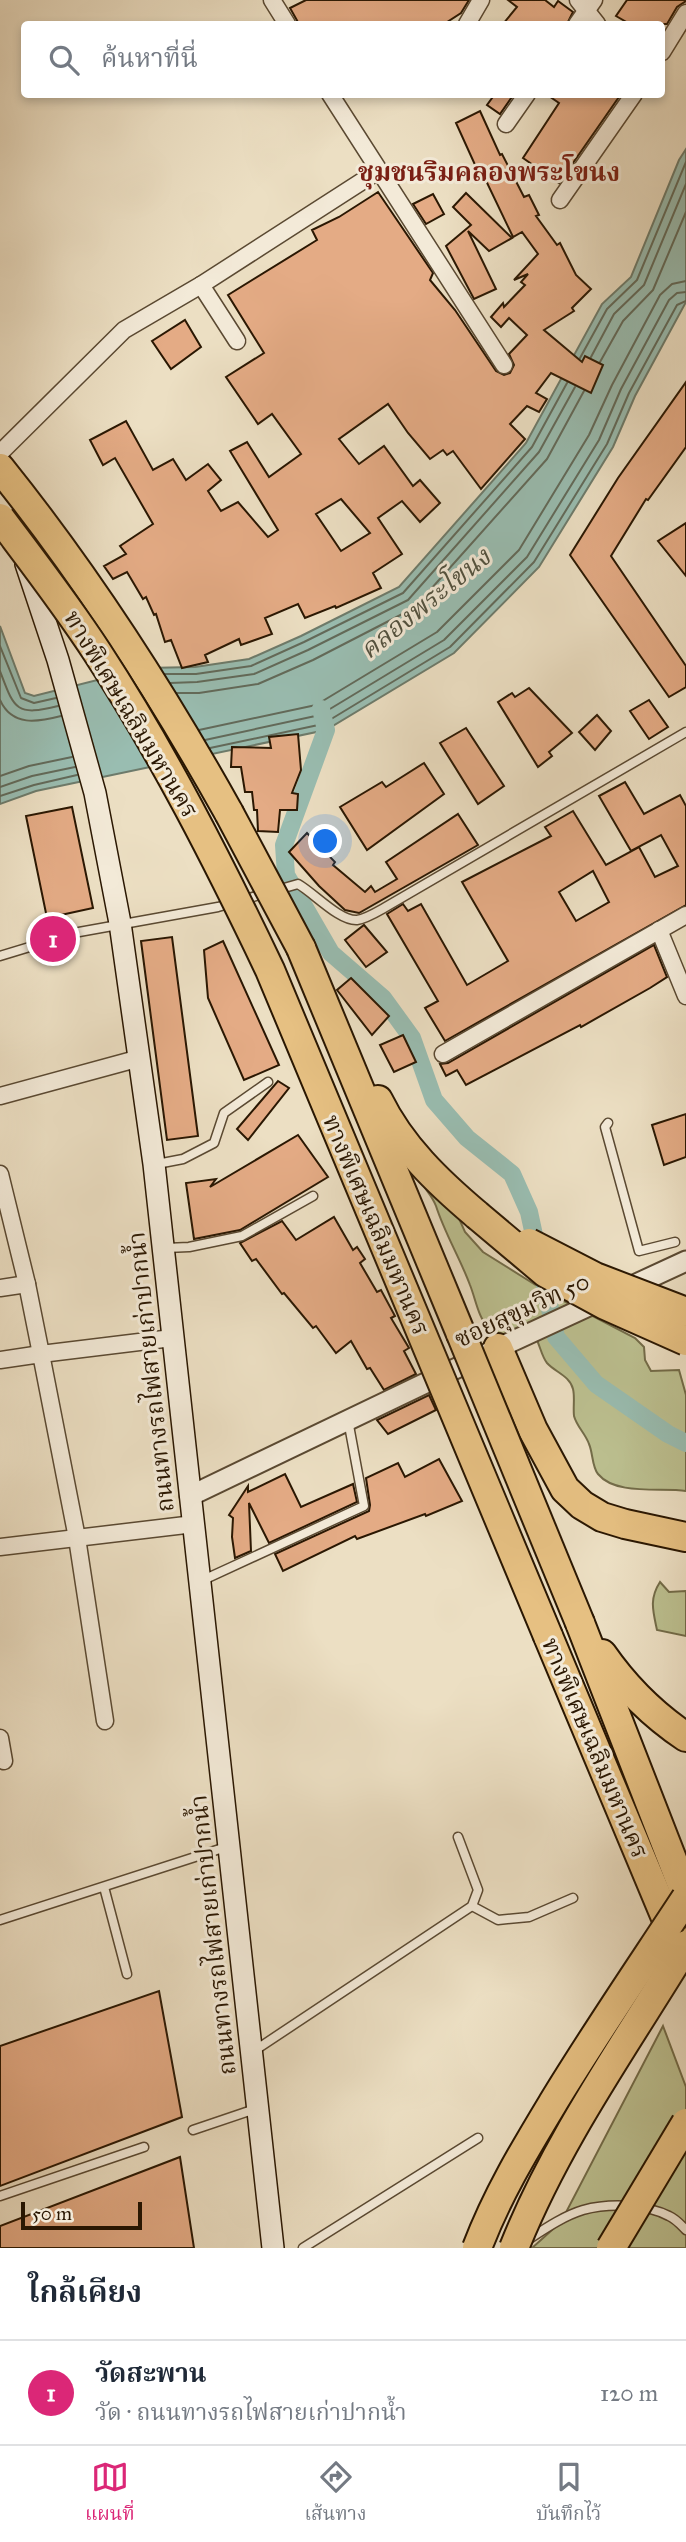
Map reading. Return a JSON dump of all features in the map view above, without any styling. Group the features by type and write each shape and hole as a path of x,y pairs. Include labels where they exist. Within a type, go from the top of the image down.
{"highway":[{"name":"ทางพิเศษเฉลิมมหานคร","path":"0,468 65,555 165,706 258,864 301,948 580,1623 686,1896"},
{"name":"ทางพิเศษเฉลิมมหานคร","path":"0,518 97,651 152,741 222,871 270,970 686,1966"},
{"path":"301,948 382,1108 411,1151 442,1186 546,1273 605,1305 686,1341"},
{"path":"477,1215 595,1277 686,1312"},
{"path":"498,1349 533,1430 565,1489 583,1505 603,1517 686,1537"},
{"path":"580,1623 627,1686 656,1715 686,1737"},
{"path":"477,2248 490,2215 516,2164 576,2065 686,1896"},
{"path":"515,2248 534,2199 560,2151 686,1945"},
{"path":"611,2248 686,2123"}],"main road":[{"name":"ถนนทางรถไฟสายเก่าปากน้ำ","path":"0,506 28,567 58,660 94,793 120,923 154,1164 273,2248"}],"street":[{"path":"272,0 285,21"},
{"path":"469,21 481,0"},
{"path":"665,47 686,13"},
{"path":"332,98 504,365"},
{"path":"506,124 524,98"},
{"path":"560,200 631,98"},
{"path":"0,453 124,330 201,285 377,171"},
{"path":"201,285 237,341"},
{"path":"443,1054 686,915"},
{"path":"659,930 686,996"},
{"path":"0,1096 140,1058"},
{"path":"0,1174 27,1284 77,1538 105,1721"},
{"name":"ซอยสุขุมวิท 50","path":"190,1496 683,1262"},
{"path":"0,1288 27,1284"},
{"path":"0,1360 172,1338"},
{"path":"0,1547 194,1524"},
{"path":"0,1738 4,1760"}],"lane":[{"path":"0,956 40,942 120,923 218,908 298,884 314,893 340,915 358,920 384,908 686,732"},
{"path":"154,1164 183,1159 214,1143 225,1113 268,1082"},
{"path":"608,1123 605,1128 639,1251 674,1240 683,1262"},
{"path":"163,1248 189,1247 242,1236 313,1196"},
{"path":"200,1581 364,1506 348,1420"},
{"path":"252,2053 472,1906 478,1890 458,1838"},
{"path":"0,1920 229,1846"},
{"path":"104,1886 127,1974"},
{"path":"472,1906 498,1920 529,1917 573,1898"},
{"path":"193,2130 258,2108"},
{"path":"303,2248 478,2138"},
{"path":"0,2196 144,2147"},
{"path":"515,2248 558,2222 585,2210 628,2206 656,2210 673,2217 686,2230"}],"green space":[{"path":"419,1169 449,1196 465,1232 483,1252 550,1294 635,1338 644,1347 645,1360 651,1371 679,1370 686,1395 686,1491 627,1488 606,1481 598,1474 589,1444 574,1416 571,1385 566,1377 547,1363 536,1338 499,1335 486,1325 434,1201 421,1180"},
{"path":"660,1582 669,1592 686,1591 686,1636 657,1630 653,1600"},
{"path":"663,2026 686,2087 686,2248 532,2248 561,2222"}],"water":[{"name":"คลองพระโขนง","path":"686,149 686,302 635,396 613,447 539,567 454,653 326,730 36,791 0,804 0,626 25,693 34,696 145,668 195,667 249,659 399,587 526,443 602,304 631,277"}],"building":[{"path":"306,0 469,0 461,13 449,21 297,21 290,8"},
{"path":"508,0 545,0 554,7 558,1 573,12 568,21 505,21 517,7"},
{"path":"627,0 686,0 677,7 667,24 665,21 625,21 616,16"},
{"path":"492,98 511,98 500,114 487,105"},
{"path":"552,98 618,98 559,183 523,158 559,103"},
{"path":"480,111 500,155 502,154 524,197 529,195 539,215 536,216 557,245 560,243 576,275 591,289 572,308 574,311 544,330 582,362 585,356 603,365 591,393 551,373 536,393 547,399 539,412 527,406 510,424 525,439 481,489 453,451 447,455 443,450 430,459 388,404 339,439 359,464 384,446 413,486 420,480 440,503 420,522 402,501 378,518 402,554 373,573 381,588 305,618 298,604 265,618 272,634 241,645 239,639 205,655 208,662 182,668 171,640 165,642 156,614 154,615 146,597 143,599 127,572 113,579 104,566 126,554 120,546 153,524 115,458 103,465 90,440 126,421 153,470 173,459 186,480 208,464 221,480 208,491 221,511 238,502 268,537 278,530 230,451 247,442 269,477 301,454 272,414 258,424 226,377 264,353 228,295 317,240 312,230 339,217 378,192 433,273 430,280 455,310 496,371 504,375 510,373 514,365 509,354 527,335 509,318 501,327 491,317 525,285 521,282 528,274 514,280 538,254 522,232 513,237 456,123","holes":["341,499 370,533 341,551 316,514"]},
{"path":"466,193 512,238 489,251 468,231 496,289 474,299 446,246 471,225 453,207"},
{"path":"433,194 444,214 426,224 413,204"},
{"path":"185,320 201,347 171,369 152,341"},
{"path":"686,382 686,447 648,500 646,499 611,556 686,666 686,687 669,697 570,555 618,478"},
{"path":"686,523 686,576 658,541"},
{"path":"529,688 572,733 549,752 552,756 538,767 498,702 512,693 515,697"},
{"path":"649,700 668,727 649,739 630,711"},
{"path":"597,715 611,731 595,750 579,732"},
{"path":"466,728 504,786 478,804 440,743"},
{"path":"298,734 301,770 292,793 298,794 297,810 280,810 278,832 258,831 257,810 254,810 252,792 245,792 241,767 231,767 232,747 271,748 269,737"},
{"path":"424,763 444,794 367,850 340,807 382,782 386,787"},
{"path":"625,782 644,814 680,795 686,806 686,905 445,1041 425,1008 438,1001 387,914 403,904 408,911 421,904 467,985 508,961 462,882 551,836 545,827 573,811 606,865 639,847 655,877 678,866 661,835 631,851 599,796","holes":["593,871 609,902 576,921 559,892"]},
{"path":"72,807 93,908 47,918 26,816"},
{"path":"458,814 478,845 359,913 345,910 289,852 307,833 335,862 333,865 365,892 371,886 375,892 397,879 386,862"},
{"path":"364,925 387,952 366,967 345,940"},
{"path":"172,937 198,1136 167,1140 141,941"},
{"path":"223,941 279,1065 244,1080 208,998 204,950"},
{"path":"654,945 667,977 650,988 581,1027 580,1025 466,1085 457,1070 446,1076 440,1064 448,1063"},
{"path":"351,978 389,1016 372,1035 337,990"},
{"path":"403,1035 416,1062 394,1072 380,1045"},
{"path":"278,1081 289,1088 248,1140 237,1129"},
{"path":"686,1114 686,1157 664,1165 652,1125"},
{"path":"298,1135 328,1177 240,1230 194,1239 186,1183 216,1179 210,1187"},
{"path":"334,1217 353,1250 357,1247 365,1259 360,1263 377,1292 381,1290 395,1316 391,1318 409,1348 404,1351 416,1374 384,1390 370,1368 367,1369 351,1341 336,1353 316,1326 313,1328 284,1293 282,1294 256,1259 252,1261 240,1243 282,1221 296,1240"},
{"path":"429,1395 436,1410 388,1434 377,1420"},
{"path":"439,1459 462,1501 357,1539 355,1536 283,1571 275,1554 369,1511 366,1478 398,1463 405,1477"},
{"path":"285,1474 301,1507 353,1484 357,1502 269,1543 249,1503 251,1551 235,1558 233,1518 229,1515 248,1486 248,1492"},
{"path":"159,1991 182,2117 0,2186 0,2046"},
{"path":"180,2157 194,2248 0,2248 0,2226"}],"waterway":[{"path":"321,709 326,730 284,845 286,875 331,953 383,998 412,1038 434,1100 467,1138 512,1174 529,1212 556,1337 596,1384 668,1434 686,1443"}],"place":[{"name":"วัดสะพาน","path":"53,939"}],"district":[{"name":"ชุมชนริมคลองพระโขนง","path":"489,172"}]}
